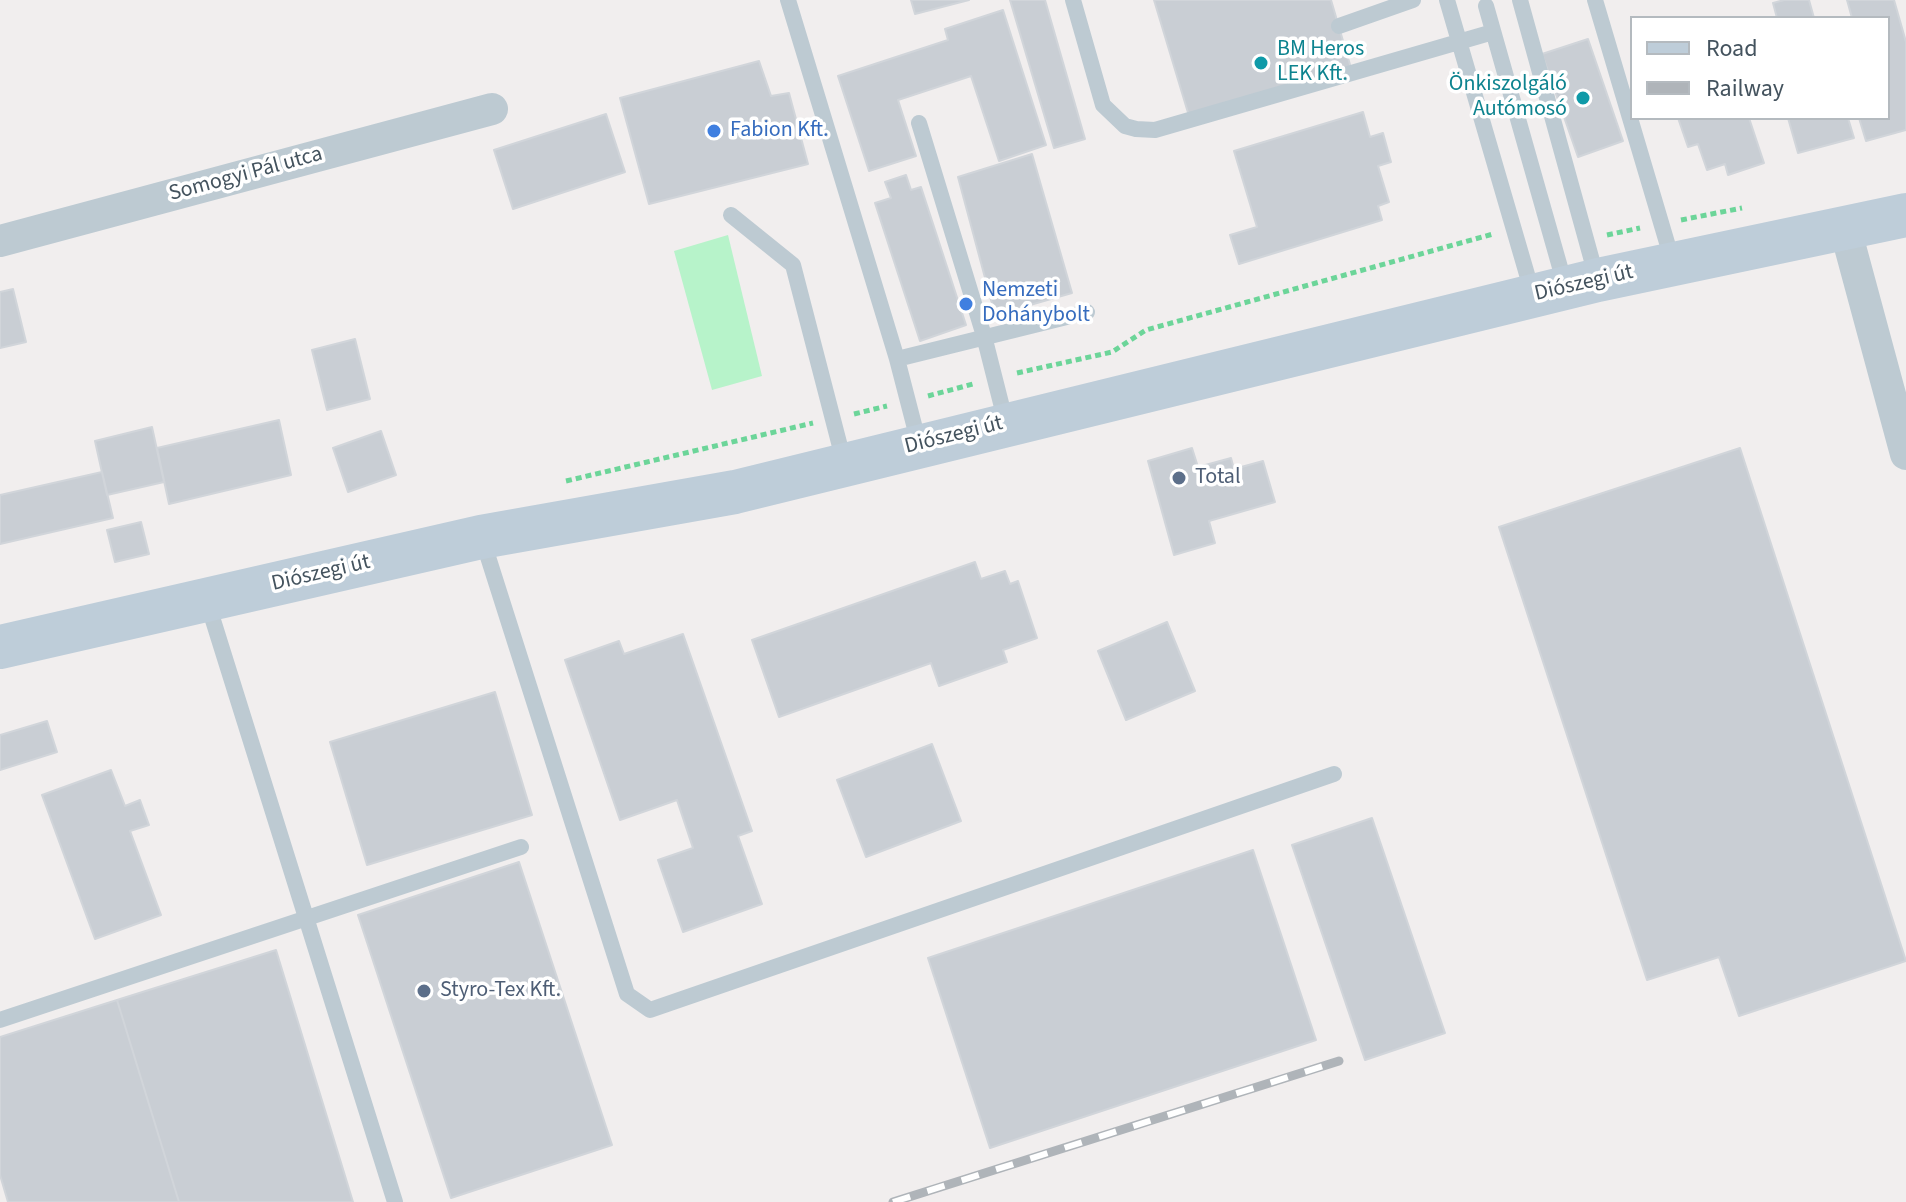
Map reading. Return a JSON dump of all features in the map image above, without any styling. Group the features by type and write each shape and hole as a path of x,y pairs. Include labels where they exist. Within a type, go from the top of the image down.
{"main road":[{"name":"Diószegi út","path":"0,647 481,537 735,492 1006,423 1566,288 1667,244 1845,228 1906,215"}],"street":[{"name":"Somogyi Pál utca","path":"0,241 492,109"},
{"path":"1845,228 1906,454"}],"lane":[{"path":"788,0 897,359 920,446"},
{"path":"1073,0 1103,105 1125,126 1136,129 1155,130 1493,32"},
{"path":"1339,26 1413,0"},
{"path":"1447,0 1516,235 1566,288"},
{"path":"1520,0 1586,236 1566,288"},
{"path":"1595,0 1630,119"},
{"path":"1483,2 1566,288"},
{"path":"1630,120 1667,244"},
{"path":"919,123 984,336 1006,423"},
{"path":"731,215 793,265 845,464"},
{"path":"897,359 1087,312"},
{"path":"481,537 627,994 650,1010 1334,774"},
{"path":"207,600 395,1202"},
{"path":"0,1020 305,916 521,847"}],"path":[{"path":"554,484 1112,352 1146,330 1484,234 1516,235"},
{"path":"1586,236 1667,244"}],"green space":[{"path":"728,235 762,376 712,390 674,251"}],"building":[{"path":"911,0 969,0 915,14"},
{"path":"1010,0 1045,0 1085,139 1054,148"},
{"name":"BM Heros LEK Kft.","path":"1154,0 1331,0 1351,68 1189,116"},
{"path":"1809,0 1813,16 1776,16 1773,3"},
{"path":"1847,0 1894,0 1906,42 1906,130 1866,141 1860,120 1890,120 1890,16 1851,16"},
{"path":"1003,10 1046,145 999,161 971,76 898,100 916,156 869,171 838,76 948,40 945,29"},
{"name":"Önkiszolgáló Autómosó","path":"1588,39 1623,141 1578,157 1542,54"},
{"name":"Fabion Kft.","path":"759,61 771,96 789,93 808,164 649,204 620,98"},
{"path":"1363,112 1370,137 1383,133 1391,162 1378,166 1389,202 1378,206 1382,220 1239,264 1230,235 1257,227 1234,151"},
{"path":"606,114 625,172 513,209 494,150"},
{"path":"1679,120 1750,120 1764,163 1728,175 1725,164 1707,170 1698,144 1688,147"},
{"path":"1789,120 1849,120 1854,138 1798,153"},
{"path":"1032,154 1072,293 995,315 958,177"},
{"path":"906,175 911,190 921,187 966,325 920,341 875,203 891,198 885,182"},
{"path":"13,289 26,342 0,348 0,292"},
{"path":"355,339 370,399 327,410 312,350"},
{"path":"279,420 291,475 169,504 157,448"},
{"path":"152,427 164,482 107,495 95,441"},
{"path":"381,431 396,475 348,492 333,448"},
{"path":"1192,448 1198,467 1231,458 1234,469 1263,461 1275,502 1209,521 1215,543 1174,555 1148,461"},
{"path":"1740,448 1906,961 1739,1016 1719,957 1647,980 1499,527"},
{"path":"102,472 113,518 0,544 0,495"},
{"path":"141,522 149,554 115,562 107,530"},
{"path":"975,562 981,579 1005,571 1010,584 1018,581 1037,638 1003,650 1007,662 939,686 931,663 779,717 752,640"},
{"path":"1167,622 1195,691 1126,720 1098,651"},
{"path":"683,634 752,831 738,836 762,904 683,932 658,860 693,848 677,800 620,820 565,660 619,641 624,654"},
{"path":"495,692 532,815 367,865 330,742"},
{"path":"47,721 57,752 0,770 0,735"},
{"path":"932,744 961,821 866,857 837,780"},
{"path":"111,770 125,806 140,800 149,825 130,831 161,915 95,939 42,795"},
{"path":"1372,818 1445,1033 1365,1060 1292,845"},
{"path":"1253,850 1316,1040 990,1148 928,958"},
{"path":"519,862 612,1145 451,1198 358,915"},
{"path":"276,950 353,1202 179,1202 117,1000"},
{"path":"117,1000 179,1202 8,1202 0,1175 0,1037"}],"railway":[{"path":"893,1202 1339,1061"}],"place":[{"name":"BM Heros LEK Kft.","path":"1261,63"},
{"name":"Önkiszolgáló Autómosó","path":"1583,98"},
{"name":"Fabion Kft.","path":"714,131"},
{"name":"Nemzeti Dohánybolt","path":"966,304"},
{"name":"Total","path":"1179,478"},
{"name":"Styro-Tex Kft.","path":"424,991"}]}
